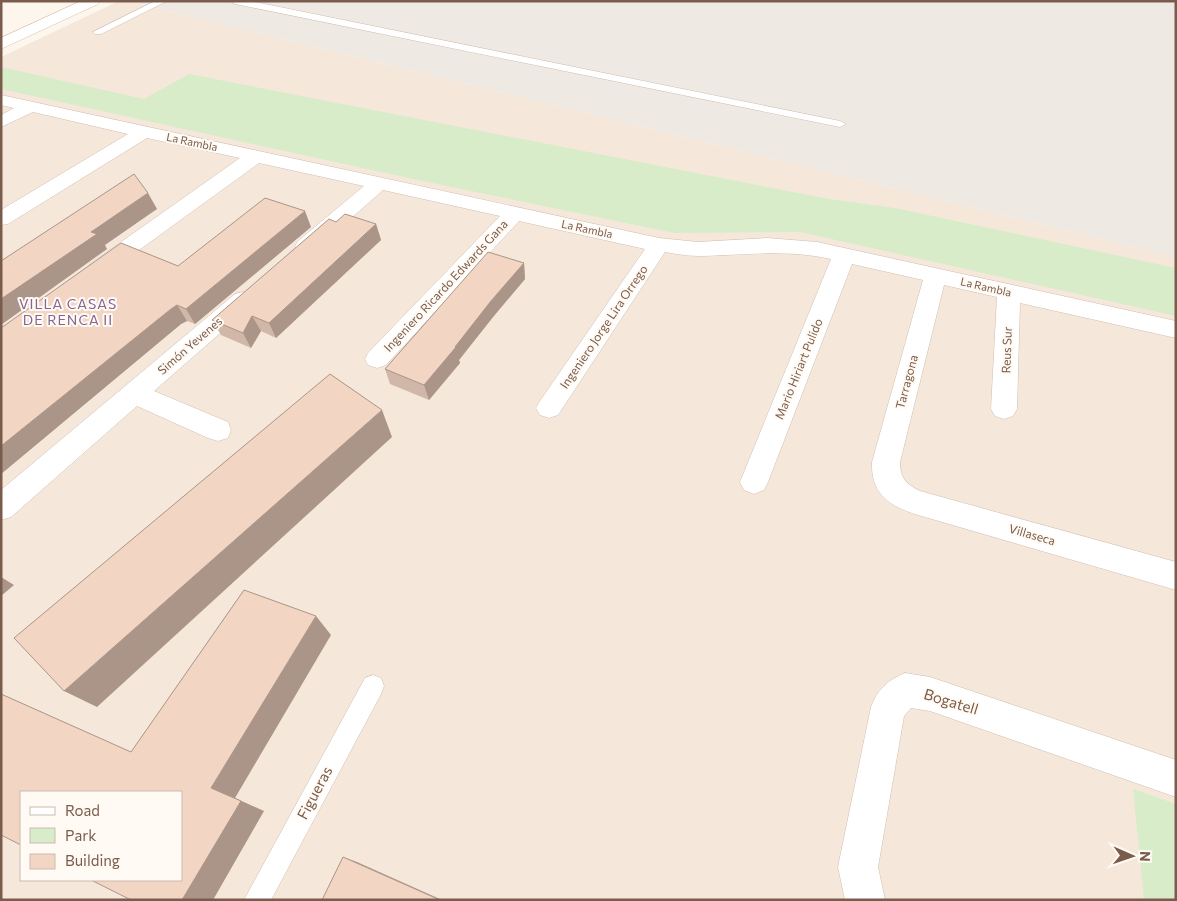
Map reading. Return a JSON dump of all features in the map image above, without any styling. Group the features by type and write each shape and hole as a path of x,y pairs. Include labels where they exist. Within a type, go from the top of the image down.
{"street":[{"path":"1,44 93,1"},
{"name":"La Rambla","path":"1,100 659,245 698,249 767,245 790,246 844,254 1176,330"},
{"path":"1,122 30,107"},
{"path":"1,220 144,132"},
{"path":"82,281 256,156"},
{"path":"291,259 379,183"},
{"name":"Ingeniero Ricardo Edwards Gana","path":"377,359 515,213"},
{"name":"Ingeniero Jorge Lira Orrego","path":"549,408 659,245"},
{"name":"Mario Hiriart Pulido","path":"754,482 844,254"},
{"name":"Tarragona","path":"892,487 887,479 886,462 935,276"},
{"name":"Simón Yevenes","path":"1,508 261,285"},
{"name":"Reus Sur","path":"1004,409 1009,292"},
{"path":"134,394 218,430"},
{"name":"Villaseca","path":"892,487 907,500 1176,576"},
{"name":"Bogatell","path":"865,900 858,867 888,707 905,690 930,694 1176,779"}],"lane":[{"path":"98,32 163,1"},
{"path":"235,1 840,124"},
{"name":"Figueras","path":"257,900 373,686"}],"shaded area":[{"path":"119,1 127,1 1176,257 1176,900 1,900 1,57"},
{"path":"127,1 1176,1 1176,257"}],"green space":[{"path":"1,67 144,99 189,74 829,199 895,208 1176,268 1176,316 800,232 674,233 413,179 1,89"},
{"path":"1133,789 1176,804 1176,900 1144,900"}],"building":[{"path":"134,174 148,193 91,232 97,234 1,299 1,261"},
{"path":"265,198 305,211 186,309 177,305 171,309 1,446 1,328 121,243 178,266"},
{"path":"345,214 376,224 269,323 252,316 243,333 212,320 329,219 336,222"},
{"path":"488,252 524,263 424,385 385,369"},
{"path":"330,374 382,410 64,691 14,638"},
{"path":"244,590 316,616 211,788 241,801 182,900 131,900 93,881 182,881 182,791 20,791 20,844 1,835 1,694 131,752"},
{"path":"343,857 440,900 322,900"}],"district":[{"name":"VILLA CASAS DE RENCA II","path":"68,312"}]}
